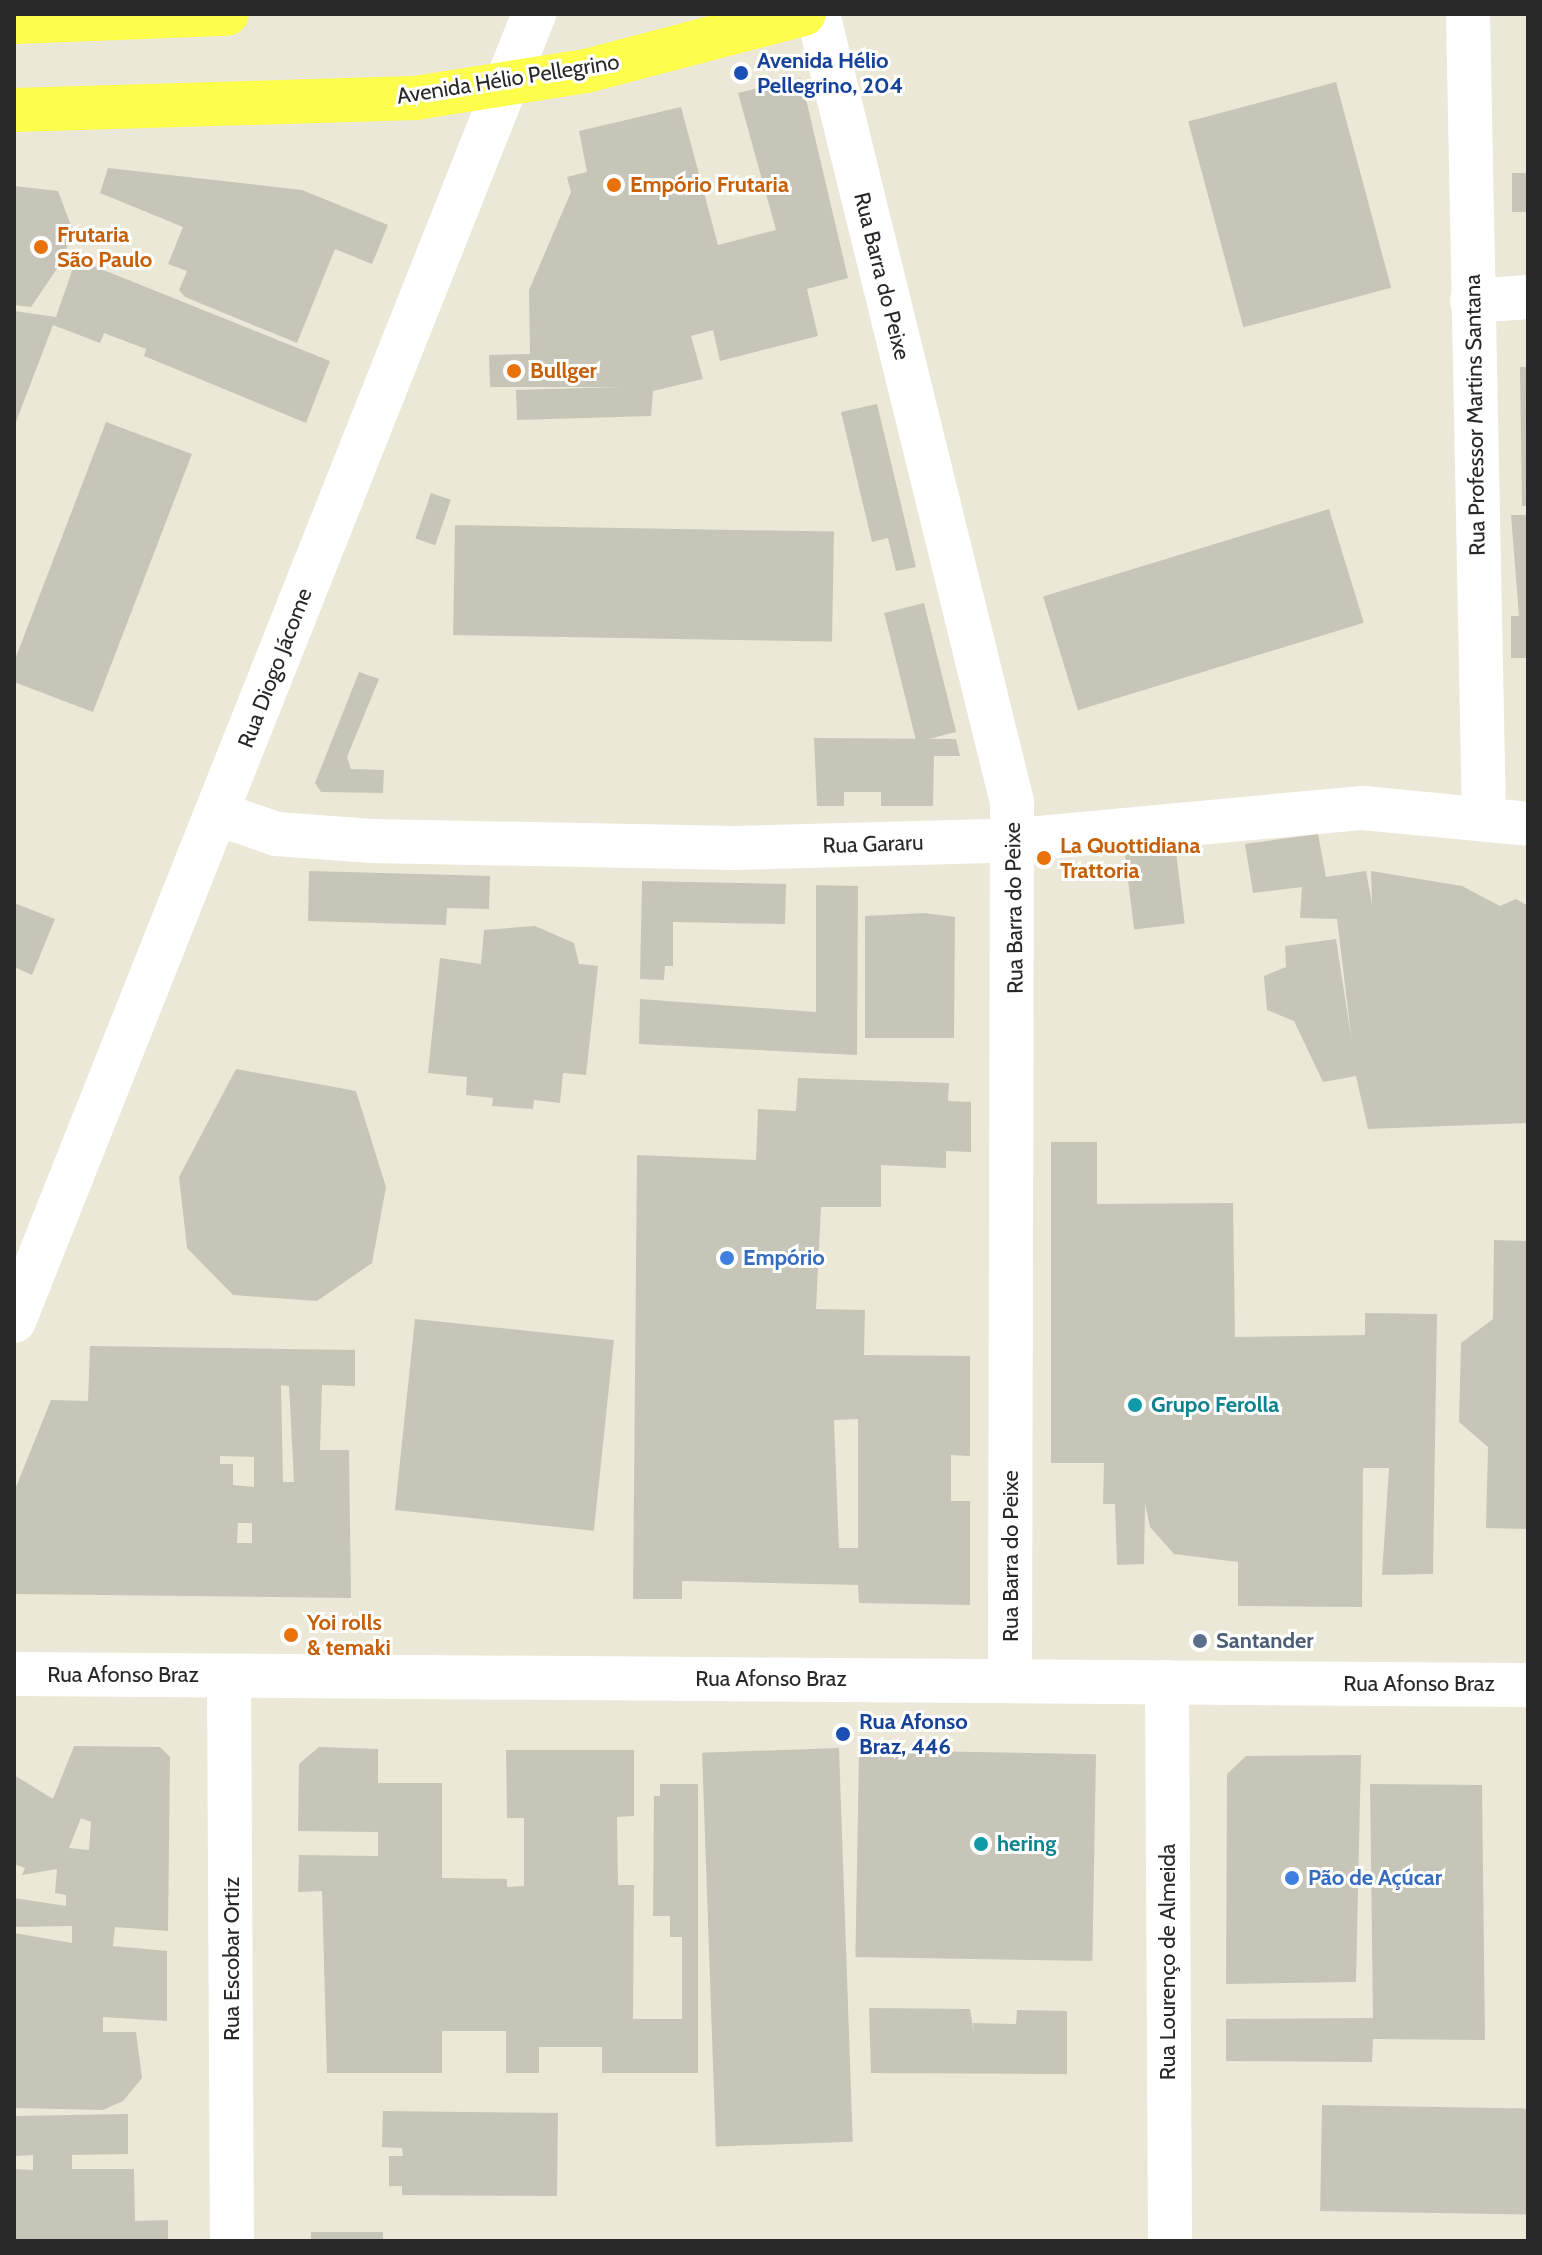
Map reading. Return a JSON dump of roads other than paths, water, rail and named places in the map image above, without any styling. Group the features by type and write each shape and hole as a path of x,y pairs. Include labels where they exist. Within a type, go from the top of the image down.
{"main road":[{"path":"14,22 227,14"},
{"name":"Avenida Hélio Pellegrino","path":"14,110 415,98 586,71 804,14"}],"street":[{"name":"Rua Diogo Jácome","path":"14,1321 219,814 502,84 534,14"},
{"name":"Rua Barra do Peixe","path":"818,14 1016,840 1010,1681"},
{"name":"Rua Professor Martins Santana","path":"1468,14 1484,816"},
{"path":"1472,301 1528,297"},
{"name":"Rua Gararu","path":"219,814 276,834 372,841 735,848 1016,840 1363,808 1484,816 1528,824"},
{"name":"Rua Afonso Braz","path":"14,1674 1528,1685"},
{"name":"Rua Escobar Ortiz","path":"229,1676 232,2241"},
{"name":"Rua Lourenço de Almeida","path":"1167,1682 1170,2241"}],"place":[{"name":"Avenida Hélio Pellegrino, 204","path":"741,73"},
{"name":"Empório Frutaria","path":"614,185"},
{"name":"Frutaria São Paulo","path":"41,247"},
{"name":"Bullger","path":"514,371"},
{"name":"La Quottidiana Trattoria","path":"1044,858"},
{"name":"Empório","path":"727,1258"},
{"name":"Grupo Ferolla","path":"1135,1405"},
{"name":"Yoi rolls & temaki","path":"291,1635"},
{"name":"Santander","path":"1200,1641"},
{"name":"Rua Afonso Braz, 446","path":"843,1734"},
{"name":"hering","path":"981,1844"},
{"name":"Pão de Açúcar","path":"1292,1878"}]}
